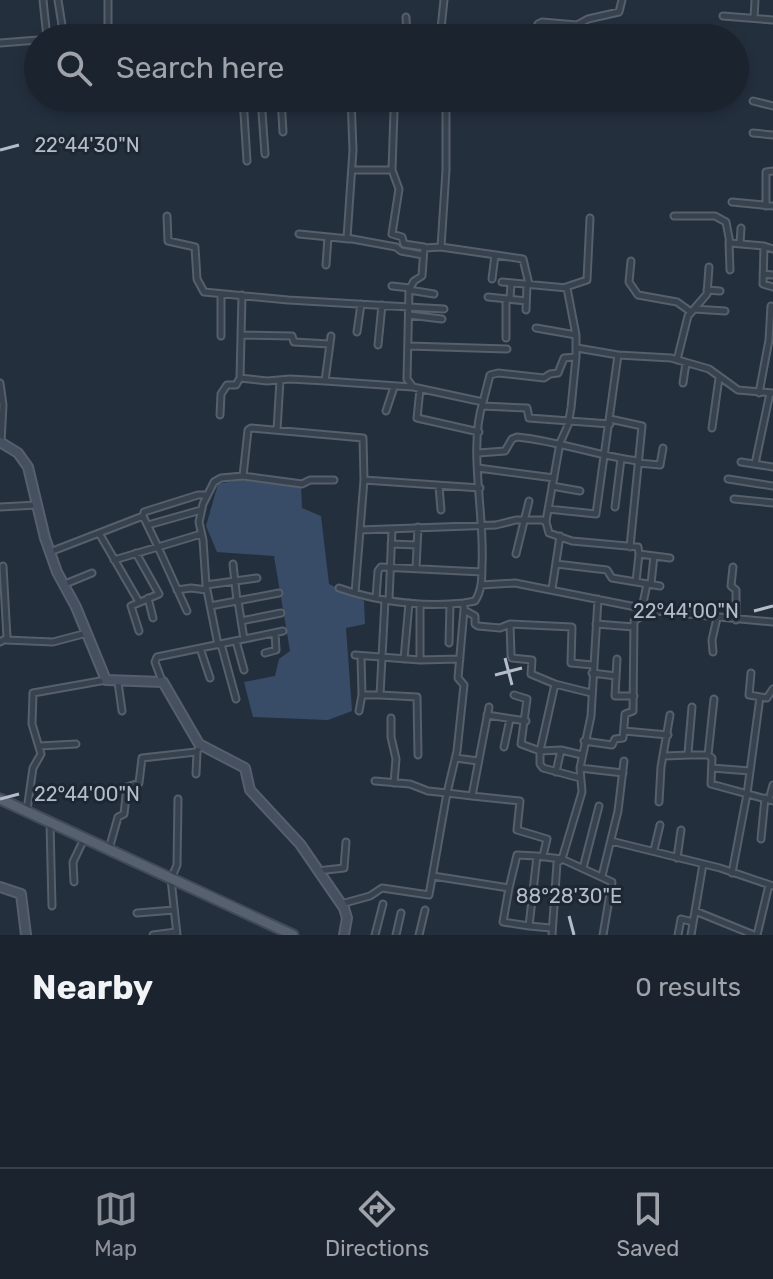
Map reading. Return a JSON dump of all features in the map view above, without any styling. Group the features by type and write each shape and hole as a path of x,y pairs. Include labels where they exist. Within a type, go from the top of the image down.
{"main road":[{"path":"0,799 276,931 293,935"}],"street":[{"path":"43,0 46,24"},
{"path":"58,0 62,24"},
{"path":"108,0 108,24"},
{"path":"441,24 444,0"},
{"path":"579,24 619,12 622,0"},
{"path":"754,18 755,0"},
{"path":"723,16 773,20"},
{"path":"406,17 406,24"},
{"path":"538,24 565,24"},
{"path":"0,43 24,41"},
{"path":"753,101 773,106"},
{"path":"244,112 247,161"},
{"path":"262,112 265,154"},
{"path":"282,112 283,132"},
{"path":"349,239 351,112"},
{"path":"394,112 392,170 399,189 392,234 402,237 404,244 523,259 528,284 526,310"},
{"path":"441,247 446,112"},
{"path":"753,133 773,135"},
{"path":"352,170 392,170"},
{"path":"732,202 769,206 766,172 773,171"},
{"path":"167,216 168,241 194,246 197,279 203,291 444,309"},
{"path":"674,216 715,216 724,220 730,270"},
{"path":"502,282 565,287 587,280 590,218"},
{"path":"740,244 741,228"},
{"path":"299,234 349,239 423,255"},
{"path":"326,265 328,237"},
{"path":"729,242 773,249"},
{"path":"764,246 764,285 773,287"},
{"path":"413,387 407,379 410,289 422,276 425,247"},
{"path":"492,279 495,255"},
{"path":"631,261 629,282 638,295 677,302 692,310 725,311"},
{"path":"677,360 692,310 705,296 709,267"},
{"path":"763,274 773,275"},
{"path":"506,338 511,283"},
{"path":"392,286 434,294"},
{"path":"565,287 577,348 569,421 560,443 548,509 548,532 572,541 638,547 636,582"},
{"path":"707,290 720,291"},
{"path":"221,293 221,336"},
{"path":"220,415 221,394 227,386 236,385 240,378 242,295"},
{"path":"488,297 526,301"},
{"path":"357,332 361,304"},
{"path":"378,345 382,305"},
{"path":"759,393 769,340 771,306"},
{"path":"409,315 442,319"},
{"path":"536,328 576,335"},
{"path":"241,335 292,336 294,342 329,344"},
{"path":"325,381 331,336"},
{"path":"409,346 507,349"},
{"path":"577,348 677,360 709,369 738,390 771,393 755,464"},
{"path":"548,509 596,514 618,355"},
{"path":"576,357 564,358 558,373 544,378 498,373 490,375 479,432 478,468 483,524 481,585 475,601 475,624 500,628 510,624 572,627 571,663 593,665"},
{"path":"683,383 686,363"},
{"path":"712,428 719,377"},
{"path":"240,378 413,387 483,404 527,408 529,418 642,426 630,547"},
{"path":"277,430 280,380"},
{"path":"0,383 3,405 0,442 22,458 28,467 57,572 106,680"},
{"path":"386,411 394,387"},
{"path":"420,389 417,418 479,432"},
{"path":"243,476 249,429 363,438 364,480 355,593"},
{"path":"478,453 505,451 512,439 517,437 660,465 663,448"},
{"path":"615,507 621,459"},
{"path":"741,462 773,467"},
{"path":"478,468 554,478"},
{"path":"236,699 219,644 207,588 199,522 207,495 217,480 243,476 302,484 310,480 334,480"},
{"path":"728,479 773,486"},
{"path":"364,480 480,488"},
{"path":"439,486 441,510"},
{"path":"552,486 580,491"},
{"path":"50,552 143,516 143,512 201,494 207,495"},
{"path":"734,499 773,503"},
{"path":"516,554 529,501"},
{"path":"0,507 38,505"},
{"path":"148,525 201,509"},
{"path":"143,516 187,611"},
{"path":"360,530 546,522"},
{"path":"416,568 418,527"},
{"path":"380,695 392,529"},
{"path":"99,533 139,602"},
{"path":"114,560 201,534"},
{"path":"552,589 560,536"},
{"path":"391,544 417,545"},
{"path":"136,553 159,594 131,606 139,631"},
{"path":"639,554 670,558"},
{"path":"584,741 612,745 615,739 623,739 625,714 633,711 634,621 642,616 654,556"},
{"path":"233,564 244,670"},
{"path":"556,564 607,570 610,578 660,586"},
{"path":"3,566 3,641 53,642 87,633"},
{"path":"733,567 731,586 736,590 736,620"},
{"path":"376,598 379,568 482,572"},
{"path":"65,584 92,573"},
{"path":"177,590 207,588 257,578"},
{"path":"481,585 515,583 644,609 773,622"},
{"path":"339,588 409,603 464,606 475,601"},
{"path":"210,606 279,593"},
{"path":"148,598 153,618"},
{"path":"598,599 591,716 580,768 582,792 562,859 556,867 551,932 503,922 517,855 540,856 562,859 612,882 603,935"},
{"path":"404,659 409,603"},
{"path":"420,604 420,660"},
{"path":"449,643 450,604"},
{"path":"464,606 475,616"},
{"path":"341,904 370,896 382,888 428,896 456,758 464,685 458,680 464,606"},
{"path":"241,621 281,613"},
{"path":"713,652 717,618"},
{"path":"510,624 512,658 532,660 531,674 591,693"},
{"path":"596,624 634,627"},
{"path":"196,774 199,749 163,682 155,662 157,657 283,631"},
{"path":"265,653 276,650 275,633"},
{"path":"200,648 210,678"},
{"path":"359,711 362,695 358,655 420,660 460,659"},
{"path":"617,659 615,696 634,696"},
{"path":"592,673 616,676"},
{"path":"751,673 749,695 767,698 773,689"},
{"path":"26,811 33,768 41,754 32,724 33,693 106,680 163,682"},
{"path":"118,682 122,711"},
{"path":"555,684 540,751 540,767 580,778"},
{"path":"362,695 417,697 418,755"},
{"path":"514,695 527,698 521,744 540,751 561,750 582,755"},
{"path":"732,873 747,794 760,697"},
{"path":"708,755 714,699"},
{"path":"472,796 489,707"},
{"path":"690,755 687,751 692,707"},
{"path":"487,715 526,721"},
{"path":"659,802 670,715"},
{"path":"391,718 396,759 394,783"},
{"path":"504,747 510,719"},
{"path":"624,731 668,735"},
{"path":"40,746 76,744"},
{"path":"109,850 118,817 124,814 127,787 139,783 142,758 199,749 245,768 250,790 300,844 341,904 347,918 344,935"},
{"path":"556,772 561,750"},
{"path":"664,756 708,755 713,759 713,786 769,800"},
{"path":"456,758 478,761"},
{"path":"602,876 624,761"},
{"path":"580,768 623,773"},
{"path":"712,768 750,771"},
{"path":"375,781 410,784 428,791 520,801 517,830 547,839 540,856 529,926"},
{"path":"761,839 773,785"},
{"path":"153,935 177,934 171,879 177,865 178,799"},
{"path":"583,868 599,806"},
{"path":"50,822 52,906"},
{"path":"654,850 660,825"},
{"path":"677,858 681,830"},
{"path":"74,882 73,862 84,839"},
{"path":"611,841 654,850 771,886 756,935 742,933 695,911"},
{"path":"316,871 344,868 346,842"},
{"path":"691,935 703,864"},
{"path":"433,876 509,888"},
{"path":"0,887 21,894 26,935"},
{"path":"375,935 383,904"},
{"path":"137,913 174,910"},
{"path":"419,935 425,910"},
{"path":"396,935 401,913"},
{"path":"678,935 681,919 693,922"}],"water":[{"path":"240,480 301,485 302,508 321,516 329,584 364,601 365,624 346,628 352,711 328,720 253,717 244,682 275,676 279,659 290,651 274,556 217,552 206,526 218,484"}]}
